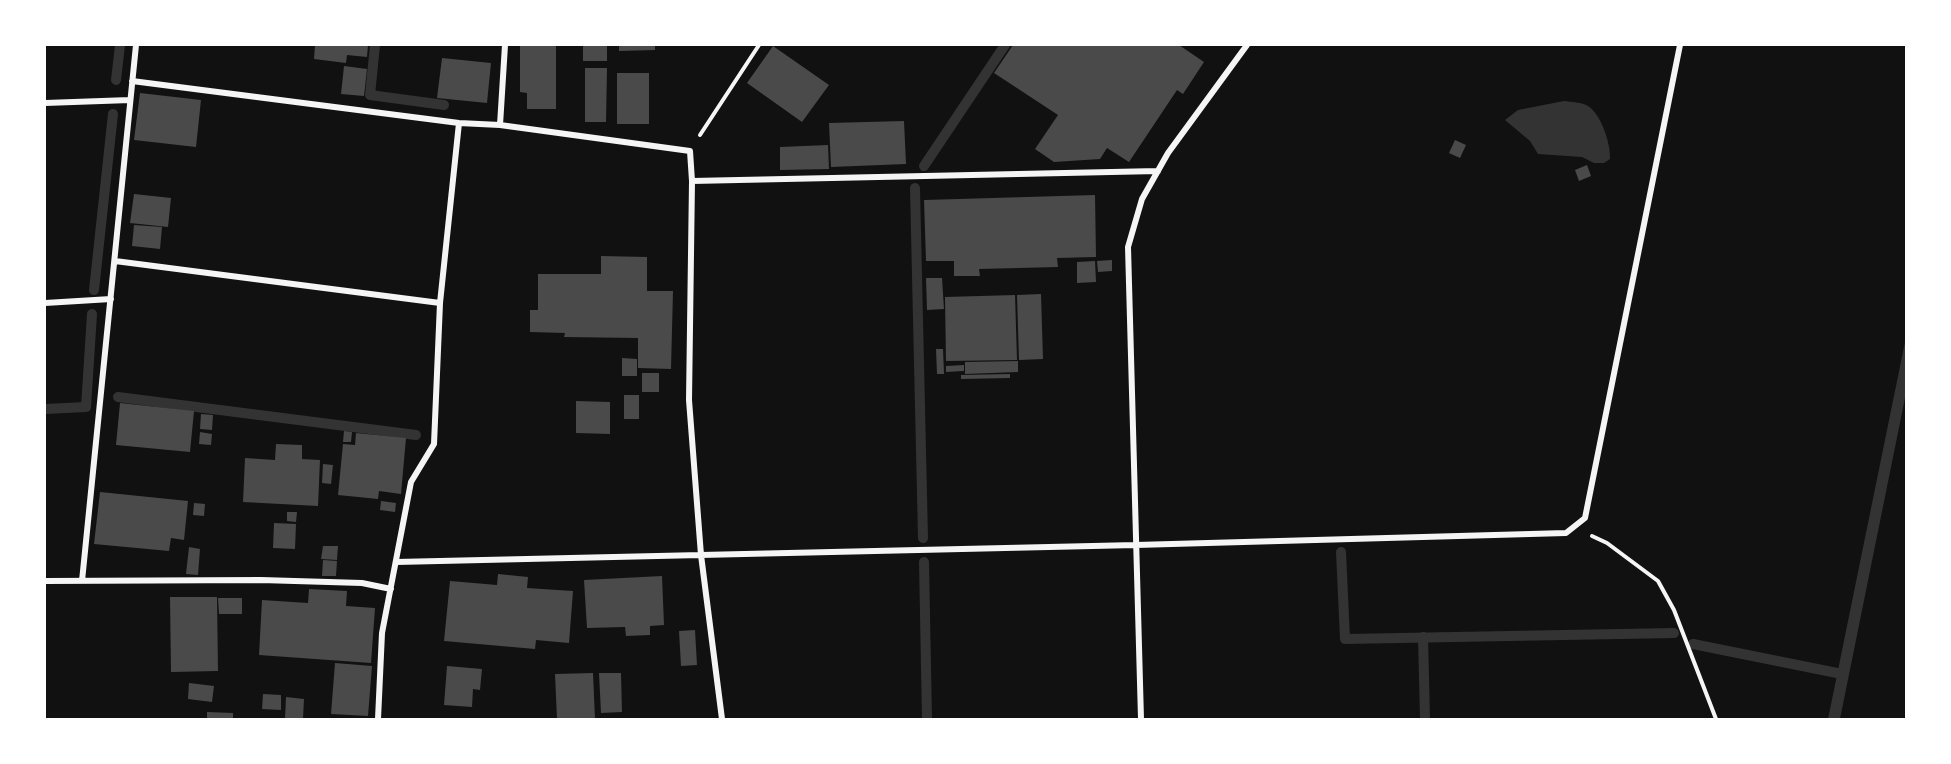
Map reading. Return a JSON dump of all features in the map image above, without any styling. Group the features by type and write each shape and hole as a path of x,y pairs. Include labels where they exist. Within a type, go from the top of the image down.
{"street":[{"path":"82,581 136,45"},
{"path":"500,125 505,45"},
{"path":"1141,719 1128,247 1142,199 1168,153 1247,45"},
{"path":"396,562 1136,545 1566,532 1585,518 1680,45"},
{"path":"132,81 459,123 500,125 690,151 692,181 689,400 701,555 722,719"},
{"path":"45,103 130,100"},
{"path":"378,719 382,633 411,482 434,444 440,303 459,123"},
{"path":"692,181 1158,171"},
{"path":"115,261 440,303"},
{"path":"45,303 111,299"},
{"path":"45,581 261,580 362,583 391,589"}],"path":[{"path":"690,151 759,45"},
{"path":"1574,528 1608,543 1658,581 1674,610 1716,719"}],"shaded area":[{"path":"1564,101 1583,104 1593,110 1604,130 1610,159 1604,163 1594,163 1582,157 1538,154 1530,141 1505,120 1518,110"},
{"path":"1906,337 1906,393 1840,719 1828,719"}],"building":[{"path":"315,45 368,45 367,57 347,55 346,63 314,59"},
{"path":"520,45 556,45 556,109 527,109 527,93 520,92"},
{"path":"583,45 607,45 607,61 583,61"},
{"path":"619,45 655,45 655,50 619,51"},
{"path":"1013,45 1179,45 1204,62 1183,94 1177,90 1129,162 1107,148 1100,159 1054,162 1035,149 1058,115 994,73"},
{"path":"773,46 829,85 802,122 747,83"},
{"path":"442,58 491,63 487,103 437,98"},
{"path":"344,66 367,69 364,96 341,94"},
{"path":"585,68 607,68 606,122 585,122"},
{"path":"617,73 649,73 649,124 617,124"},
{"path":"140,93 201,100 196,147 134,140"},
{"path":"904,121 906,164 831,167 829,123"},
{"path":"1455,140 1466,145 1460,158 1449,153"},
{"path":"828,145 829,169 780,170 780,147"},
{"path":"1587,165 1591,176 1579,181 1575,170"},
{"path":"134,194 171,198 168,227 130,223"},
{"path":"1095,195 1096,257 1057,258 1058,267 979,269 980,276 954,276 954,261 926,261 924,200"},
{"path":"134,225 162,227 160,249 132,246"},
{"path":"601,256 647,257 647,291 673,291 671,369 638,368 638,338 564,337 565,333 530,332 530,310 538,310 538,274 601,274"},
{"path":"1112,260 1112,271 1098,272 1097,261"},
{"path":"1095,261 1096,282 1077,283 1077,262"},
{"path":"926,278 942,278 944,309 927,310"},
{"path":"1041,294 1043,359 1019,360 1017,295"},
{"path":"1015,295 1017,360 946,361 945,297"},
{"path":"936,349 943,349 944,374 937,374"},
{"path":"622,358 637,359 637,376 622,376"},
{"path":"1018,361 1018,372 965,374 965,362"},
{"path":"964,365 964,371 946,372 946,366"},
{"path":"642,373 659,373 659,392 642,392"},
{"path":"1010,374 1010,378 961,379 961,375"},
{"path":"624,395 639,395 639,419 624,419"},
{"path":"576,401 610,402 610,434 576,433"},
{"path":"120,403 194,411 190,452 116,445"},
{"path":"201,414 213,415 212,430 200,429"},
{"path":"344,431 352,432 351,442 343,442"},
{"path":"200,432 212,434 211,445 199,444"},
{"path":"356,433 406,438 401,494 379,491 378,499 338,495 343,444 355,445"},
{"path":"276,444 302,445 302,459 320,460 318,506 243,502 245,458 275,460"},
{"path":"323,464 333,465 331,484 322,483"},
{"path":"100,492 188,501 184,540 171,538 169,551 94,544"},
{"path":"381,501 396,503 395,512 380,510"},
{"path":"194,503 205,504 204,516 193,515"},
{"path":"287,512 297,512 296,522 287,521"},
{"path":"274,523 296,524 295,549 273,548"},
{"path":"323,546 338,546 337,560 321,559"},
{"path":"189,547 200,549 198,575 186,574"},
{"path":"323,560 337,561 336,576 322,576"},
{"path":"498,574 528,577 527,588 573,591 569,643 536,640 535,649 444,641 450,581 497,585"},
{"path":"662,576 664,625 650,626 650,635 626,636 625,627 587,628 584,580"},
{"path":"309,589 347,591 346,606 375,608 371,663 259,655 262,600 308,603"},
{"path":"170,597 217,597 218,671 171,672"},
{"path":"218,598 242,598 242,614 219,614"},
{"path":"695,630 697,665 681,666 679,631"},
{"path":"335,663 372,666 368,716 331,714"},
{"path":"447,666 482,669 480,690 473,689 472,707 444,705"},
{"path":"593,673 595,719 557,719 555,674"},
{"path":"599,673 621,673 622,712 601,713"},
{"path":"189,683 214,686 212,702 188,699"},
{"path":"263,694 281,695 281,710 262,709"},
{"path":"286,697 304,699 303,719 285,719"},
{"path":"207,712 233,713 233,719 207,719"}],"waterway":[{"path":"116,80 120,45"},
{"path":"375,45 370,95 444,105"},
{"path":"924,166 1005,45"},
{"path":"94,290 113,114"},
{"path":"915,188 923,538"},
{"path":"45,409 86,407 92,314"},
{"path":"118,397 416,435"},
{"path":"1341,552 1345,639 1674,633"},
{"path":"924,562 927,719"},
{"path":"1423,637 1425,719"},
{"path":"1693,644 1837,673"}]}
